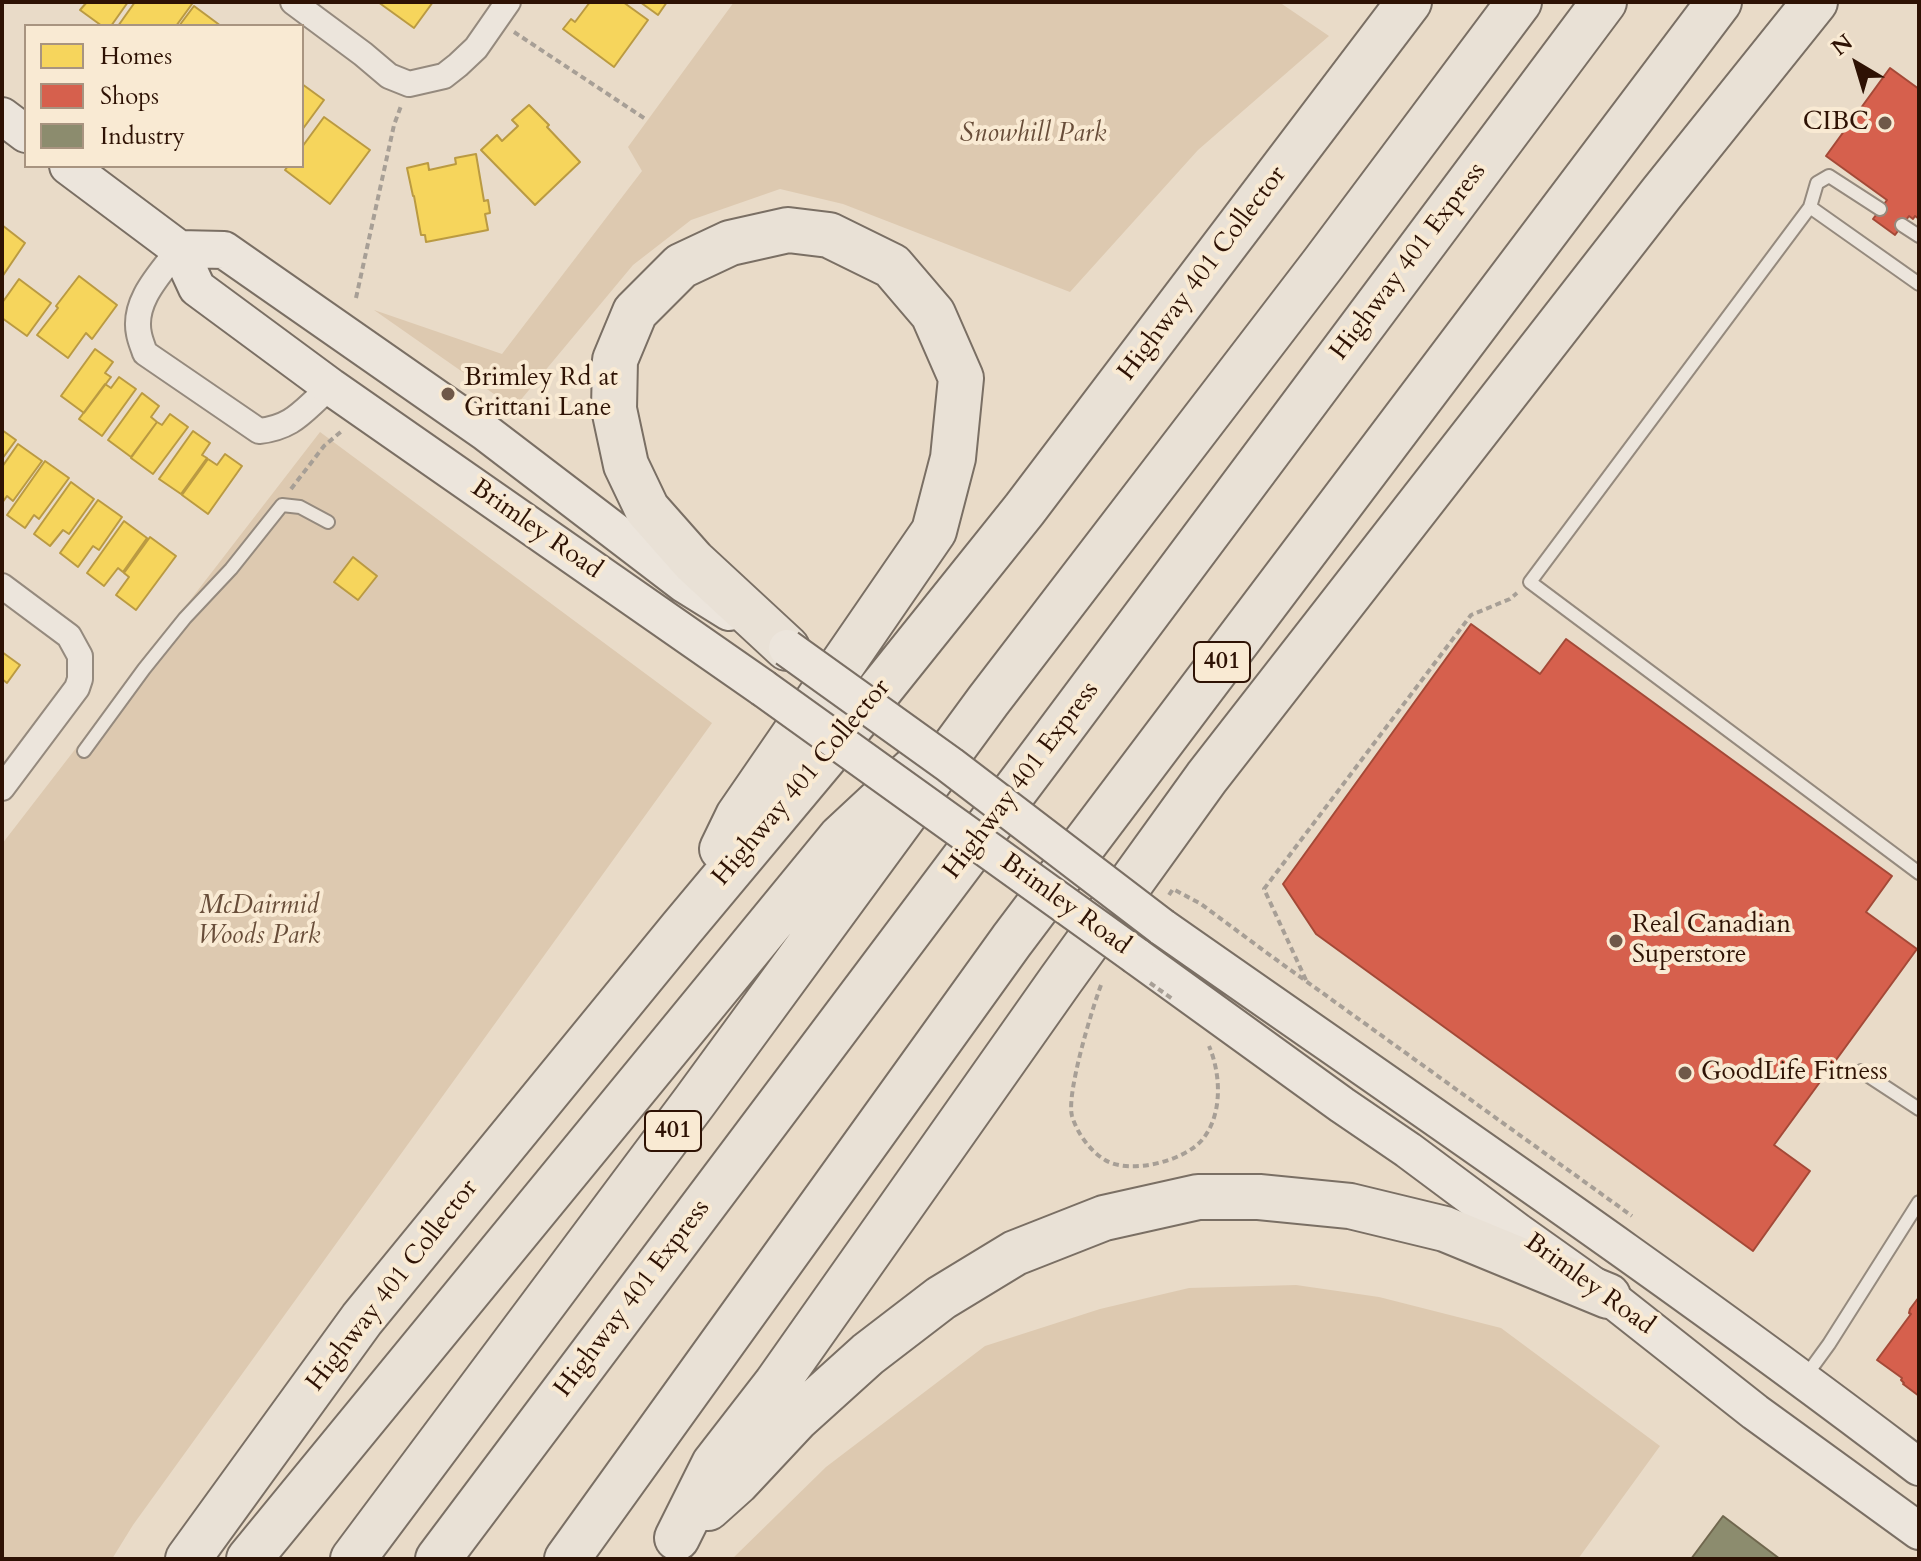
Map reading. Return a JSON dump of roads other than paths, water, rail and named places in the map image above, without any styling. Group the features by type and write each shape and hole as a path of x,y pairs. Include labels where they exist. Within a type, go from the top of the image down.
{"highway":[{"name":"Highway 401 Collector","path":"188,1559 362,1319 859,716 1024,510 1409,2"},
{"name":"401","path":"353,1559 695,1101 988,701 1323,264 1519,2"},
{"name":"Highway 401 Express","path":"446,1551 1604,2"},
{"name":"401","path":"567,1559 1012,940 1719,2"},
{"path":"668,1548 714,1464 776,1384 1207,777 1661,194 1815,2"},
{"path":"681,929 738,816 934,531 953,458 961,378 933,314 892,266 829,235 788,230 730,243 681,266 635,312 615,360 614,409 626,465 647,509 693,561 787,648"},
{"path":"249,1559 841,837 988,701"},
{"path":"668,1548 806,1410 868,1354 941,1298 1015,1253 1104,1218 1198,1197 1259,1197 1350,1206 1445,1229 1608,1296"}],"main road":[{"path":"2,116 24,132"},
{"name":"Brimley Road","path":"71,168 179,249 197,288 331,387 763,688 1408,1150 1608,1296 1755,1412 1919,1531"},
{"name":"Brimley Road","path":"179,249 224,250 485,432 684,584 787,648 950,765 1162,927 1645,1266 1919,1467"}],"street":[{"path":"293,2 389,76 409,84 444,76 476,48 502,11"},
{"path":"179,249 142,303 138,331 145,353 259,431 291,423 331,387"},
{"path":"2,586 69,636 80,656 80,679 77,688 2,788"}],"lane":[{"path":"1880,209 1829,176 1817,183 1810,207 1530,582 1919,873"},
{"path":"1810,207 1919,284"},
{"path":"1902,225 1919,236"},
{"path":"84,751 185,618 231,569 282,505 300,507 328,522"},
{"path":"1861,1071 1919,1109"},
{"path":"1803,1380 1919,1202"}],"place":[{"name":"CIBC","path":"1885,123"},
{"name":"Brimley Rd at Grittani Lane","path":"448,394"},
{"name":"Real Canadian Superstore","path":"1616,941"},
{"name":"GoodLife Fitness","path":"1685,1073"}],"park label":[{"name":"Snowhill Park","path":"1033,135"},
{"name":"McDairmid Woods Park","path":"259,922"}]}
